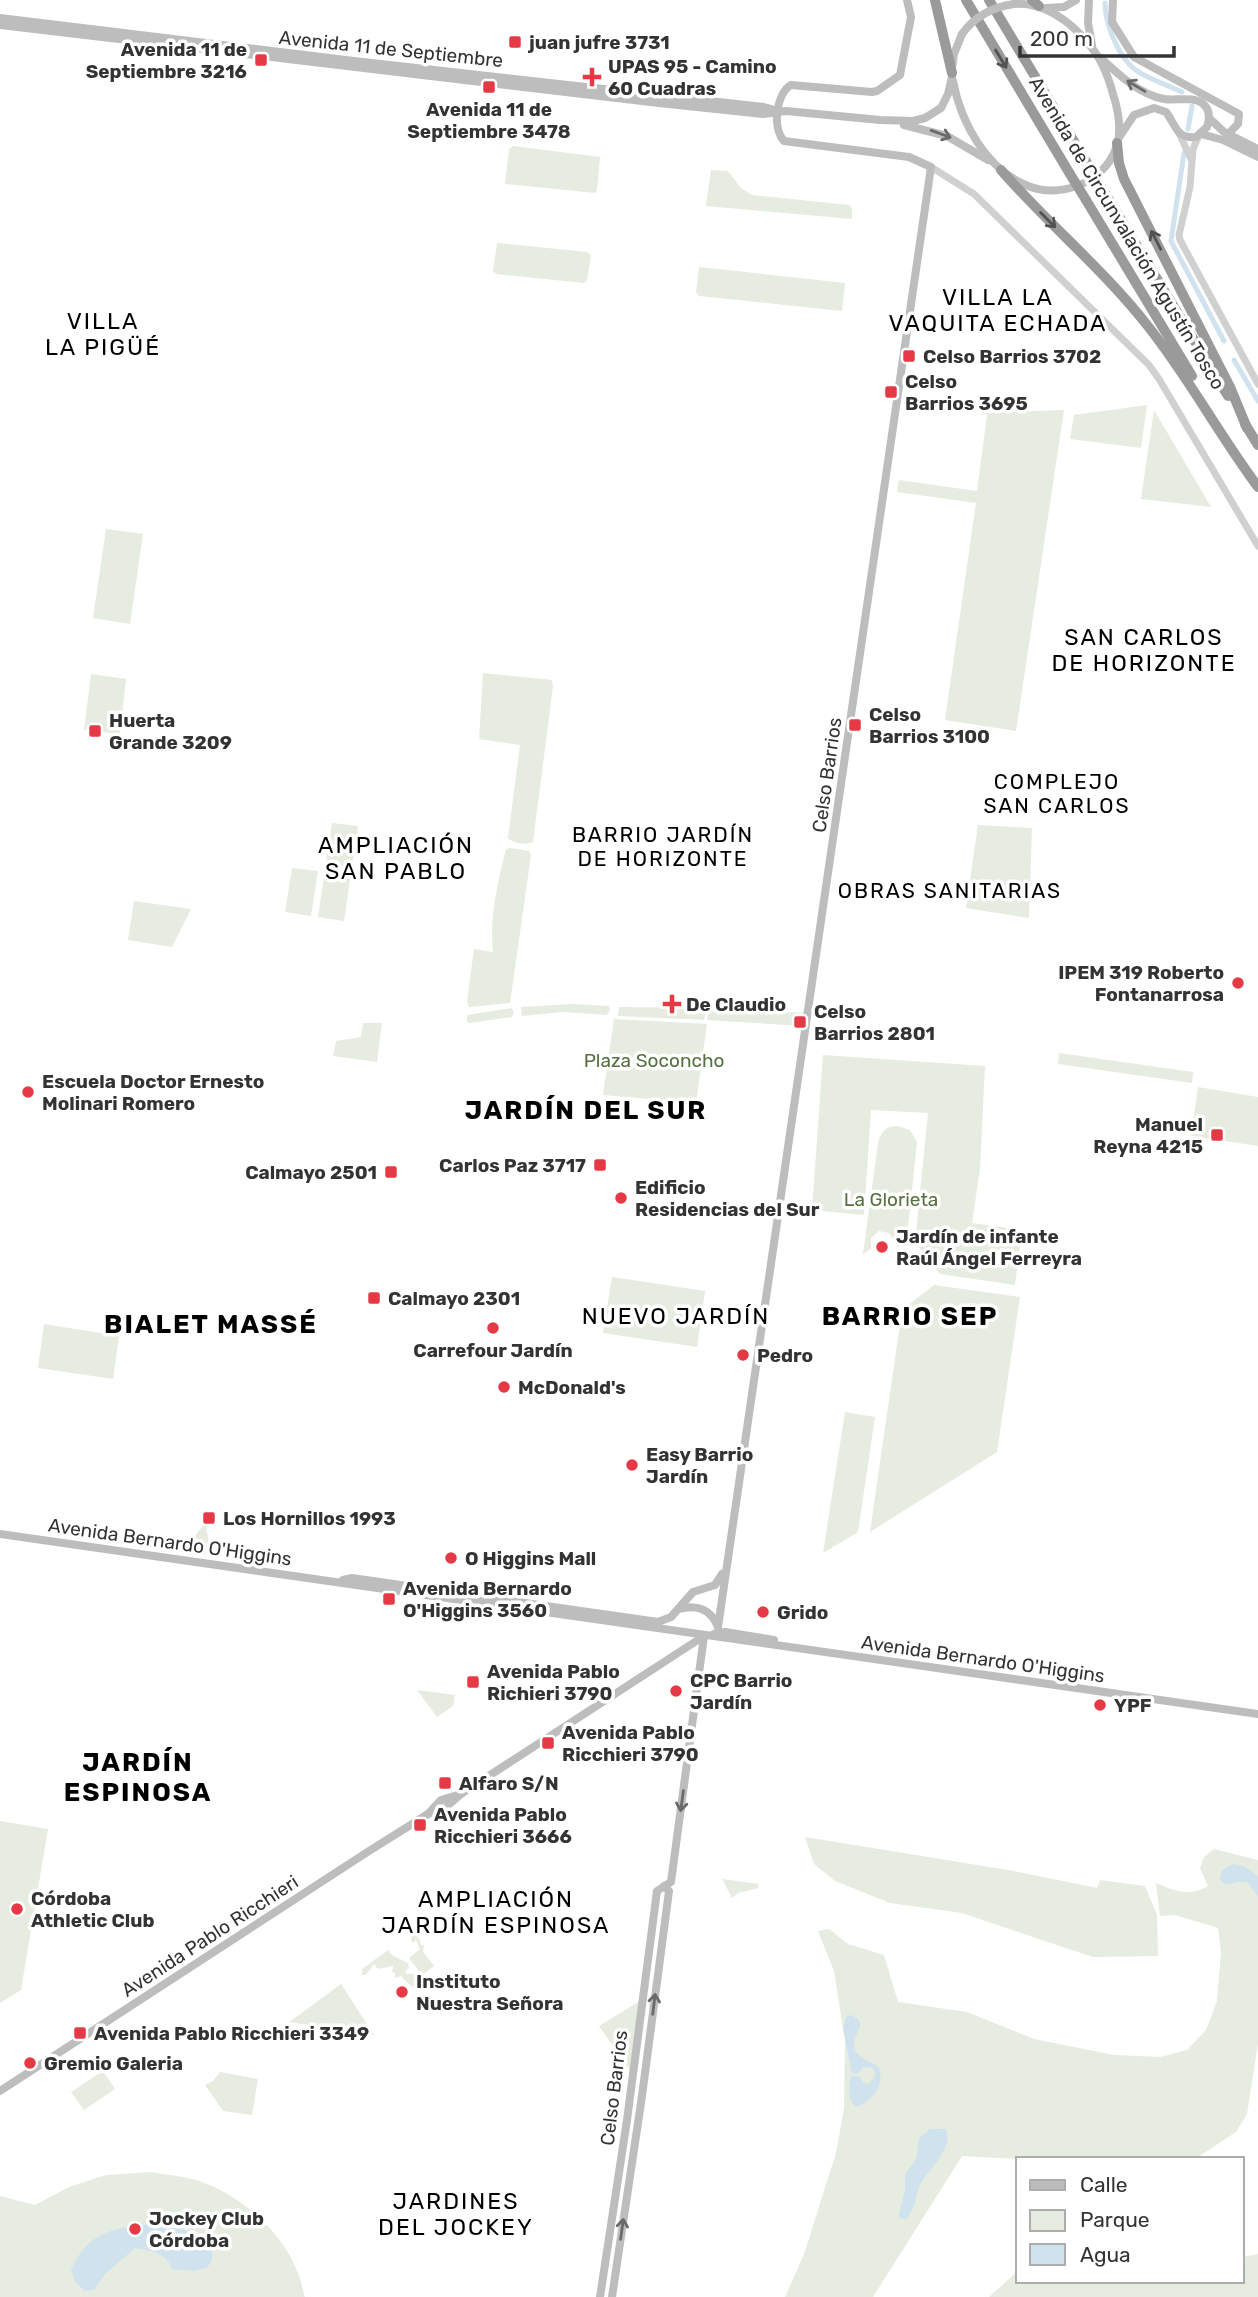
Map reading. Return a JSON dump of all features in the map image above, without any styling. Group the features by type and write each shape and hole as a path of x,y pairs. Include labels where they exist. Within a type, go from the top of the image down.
{"highway":[{"path":"935,0 952,75"},
{"name":"Avenida de Circunvalación Agustín Tosco","path":"966,0 1086,200 1174,354 1258,486"},
{"name":"Avenida de Circunvalación Agustín Tosco","path":"989,0 1103,190 1204,346"},
{"path":"1118,140 1119,163 1124,179 1204,346 1258,446"},
{"path":"998,167 1174,354"}],"main road":[{"path":"907,0 911,17 902,71 897,78 872,92 791,85 783,92 778,111 778,130 784,141 909,157 931,167"},
{"path":"1076,0 1064,7 1014,4 986,12 962,34 954,54 952,75 959,104 967,124 998,167 1028,186 1042,190 1062,190 1086,181 1108,162 1131,119 1146,109 1160,109 1168,114 1179,133 1189,137 1217,137 1258,157"},
{"path":"1089,0 1088,23 1094,50 1115,98 1119,122 1118,140"},
{"path":"1113,0 1112,22 1134,57 1239,114 1238,124 1228,134"},
{"path":"1038,5 1080,33 1094,50 1137,88 1161,98 1202,103 1208,110 1209,118 1207,127 1200,135"},
{"name":"Avenida 11 de Septiembre","path":"0,18 342,60 764,107 778,111 880,120 919,120 935,113 945,101 952,75"},
{"name":"Avenida 11 de Septiembre","path":"0,25 659,103 763,114 778,111"},
{"path":"1172,122 1175,107 1186,100"},
{"path":"1209,118 1228,134 1258,149"},
{"name":"Avenida 11 de Septiembre","path":"880,120 938,132 965,145 998,167"},
{"name":"Celso Barrios","path":"710,1587 721,1578 752,1388 931,167"},
{"name":"Celso Barrios","path":"722,1630 721,1603 747,1441 752,1388"},
{"name":"Avenida Bernardo O'Higgins","path":"0,1534 704,1636 1258,1712"},
{"name":"Avenida Bernardo O'Higgins","path":"336,1581 352,1578 658,1622 677,1611"},
{"path":"690,1634 677,1626 677,1611 691,1593 710,1587 718,1593 721,1603"},
{"path":"677,1611 691,1607 703,1609 712,1615 722,1630"},
{"path":"608,1620 619,1620 625,1616"},
{"name":"Avenida Bernardo O'Higgins","path":"722,1630 898,1661"},
{"name":"Avenida Pablo Ricchieri","path":"0,2091 428,1814 442,1810 461,1794 704,1636 722,1630"},
{"name":"Celso Barrios","path":"600,2297 627,2120 657,1891 671,1882 704,1636"},
{"name":"Celso Barrios","path":"612,2297 669,1891 664,1886"},
{"path":"627,2120 635,2082 645,2076"},
{"name":"Avenida Pablo Ricchieri","path":"0,2098 10,2085"},
{"path":"622,2152 626,2159 633,2157"}],"street":[{"path":"1179,133 1192,163"},
{"path":"1200,135 1194,145 1190,187 1180,240 1258,384"},
{"path":"931,167 974,194 1156,373 1258,546"}],"green space":[{"path":"513,146 600,157 597,190 595,193 505,184 509,149"},
{"path":"711,170 728,171 741,188 752,195 849,205 852,219 706,206"},
{"path":"497,243 587,252 591,255 587,280 584,283 496,274 493,271"},
{"path":"699,267 845,283 842,311 699,296 696,292"},
{"path":"1147,405 1141,448 1070,439 1074,415"},
{"path":"1064,410 1016,731 945,720 976,503 897,492 899,480 977,491 987,415 981,413"},
{"path":"1154,410 1211,507 1141,499"},
{"path":"106,529 143,534 130,624 93,618"},
{"path":"483,673 552,680 533,842 530,843 516,843 508,838 520,745 479,739"},
{"path":"91,674 126,679 120,734 84,730"},
{"path":"332,823 358,826 344,921 318,917"},
{"path":"978,825 1032,828 1029,918 966,908"},
{"path":"506,849 529,851 531,855 510,1003 469,1007 467,1001 474,949 493,952 495,900"},
{"path":"292,868 318,871 311,916 285,912"},
{"path":"134,901 191,909 172,947 128,940"},
{"path":"572,1004 609,1006 610,1009 607,1015 563,1012 522,1016 521,1007"},
{"path":"619,1007 706,1008 704,1020 618,1016"},
{"path":"511,1008 514,1012 512,1017 469,1023 467,1021 467,1015"},
{"path":"709,1009 806,1013 804,1026 707,1020"},
{"name":"Plaza Soconcho","path":"614,1019 707,1024 696,1103 603,1095"},
{"path":"363,1023 382,1023 377,1062 333,1056 336,1041 361,1037"},
{"path":"1059,1053 1193,1072 1192,1083 1058,1064"},
{"path":"823,1055 985,1066 980,1169 972,1223 1022,1230 1015,1285 940,1274 915,1242 928,1113 871,1110 864,1215 812,1210"},
{"path":"1198,1087 1258,1097 1258,1146 1191,1136"},
{"name":"La Glorieta","path":"897,1126 910,1130 917,1142 908,1246 898,1247 889,1233 879,1231 871,1238 871,1249 863,1254 878,1143 884,1130"},
{"path":"612,1277 705,1291 697,1347 603,1333"},
{"path":"934,1285 1020,1297 997,1452 870,1532 902,1310"},
{"path":"44,1324 119,1336 113,1379 38,1368"},
{"path":"845,1412 875,1417 858,1532 823,1553"},
{"path":"204,1525 210,1551 203,1555 189,1552 187,1545"},
{"path":"417,1690 455,1695 453,1706 437,1717"},
{"name":"Córdoba Athletic Club","path":"0,1821 48,1829 21,1990 0,2003"},
{"path":"805,1837 1008,1870 1097,1888 1100,1880 1145,1886 1157,1915 1158,1956 1093,1957 962,1913 890,1903 835,1881 814,1864"},
{"path":"1214,1849 1258,1860 1258,2043 1247,2114 1236,2132 1198,2157 1016,2159 962,2156 873,2297 785,2297 804,2254 836,2153 844,2108 845,2041 834,1971 818,1931 829,1929 848,1944 884,1955 898,2002 967,2012 1034,2039 1114,2055 1160,2057 1187,2050 1206,2030 1217,2001 1221,1952 1218,1928 1175,1915 1160,1916 1156,1883 1188,1892 1208,1886 1200,1868 1204,1857"},
{"path":"722,1879 759,1884 758,1888 738,1893 732,1898"},
{"path":"420,1931 417,1939 424,1945 423,1952 434,1966 422,1975 409,1958 419,1950 418,1942 416,1940 412,1943 411,1937"},
{"path":"388,1950 408,1963 406,1974 416,1974 416,1983 412,1987 401,1976 395,1978 393,1966 378,1969 374,1964 366,1975 362,1975 362,1969"},
{"path":"341,1984 374,2035 289,2022 295,2018"},
{"path":"640,2001 630,2070 599,2026"},
{"path":"103,2071 115,2089 84,2110 71,2092"},
{"path":"220,2072 258,2079 252,2115 223,2111 205,2085 213,2081"},
{"name":"Jockey Club Córdoba","path":"151,2172 199,2181 244,2205 270,2228 281,2242 298,2274 305,2297 0,2297 0,2196 35,2205 69,2187 106,2175"},
{"path":"1258,2254 1258,2297 989,2297 1016,2273 1016,2283 1244,2283 1244,2257"}],"water":[{"path":"1233,1864 1244,1866 1258,1876 1258,1896 1247,1882 1226,1885 1220,1880 1222,1870"},
{"path":"852,2015 860,2021 855,2049 860,2056 878,2066 880,2072 879,2085 873,2096 856,2107 850,2097 851,2076 859,2076 864,2083 869,2084 875,2072 872,2068 863,2067 859,2073 852,2074 843,2028 846,2017"},
{"path":"930,2129 946,2129 947,2143 920,2185 906,2220 898,2217 905,2190 905,2175 916,2159 919,2138"},
{"path":"149,2224 189,2231 212,2249 212,2260 207,2268 193,2271 172,2269 162,2256 135,2248 105,2274 94,2290 85,2291 76,2283 71,2270 77,2258 93,2240 112,2231"}],"waterway":[{"path":"1105,3 1113,37 1121,54 1132,67 1182,92"},
{"path":"1188,129 1192,106"},
{"path":"1184,153 1171,241 1224,341"},
{"path":"1234,360 1258,401"}],"place":[{"name":"juan jufre 3731","path":"515,42"},
{"name":"Avenida 11 de Septiembre 3216","path":"261,60"},
{"name":"UPAS 95 - Camino 60 Cuadras","path":"592,77"},
{"name":"Avenida 11 de Septiembre 3478","path":"489,87"},
{"name":"Celso Barrios 3702","path":"909,356"},
{"name":"Celso Barrios 3695","path":"891,392"},
{"name":"Celso Barrios 3100","path":"855,725"},
{"name":"Huerta Grande 3209","path":"95,731"},
{"name":"IPEM 319 Roberto Fontanarrosa","path":"1238,983"},
{"name":"De Claudio","path":"672,1004"},
{"name":"Celso Barrios 2801","path":"800,1022"},
{"name":"Escuela Doctor Ernesto Molinari Romero","path":"28,1092"},
{"name":"Manuel Reyna 4215","path":"1217,1135"},
{"name":"Carlos Paz 3717","path":"600,1165"},
{"name":"Calmayo 2501","path":"391,1172"},
{"name":"Edificio Residencias del Sur","path":"621,1198"},
{"name":"Jardín de infante Raúl Ángel Ferreyra","path":"882,1247"},
{"name":"Calmayo 2301","path":"374,1298"},
{"name":"Carrefour Jardín","path":"493,1328"},
{"name":"Pedro","path":"743,1355"},
{"name":"McDonald's","path":"504,1387"},
{"name":"Easy Barrio Jardín","path":"632,1465"},
{"name":"Los Hornillos 1993","path":"209,1518"},
{"name":"O Higgins Mall","path":"451,1558"},
{"name":"Avenida Bernardo O'Higgins 3560","path":"389,1599"},
{"name":"Grido","path":"763,1612"},
{"name":"Avenida Pablo Richieri 3790","path":"473,1682"},
{"name":"CPC Barrio Jardín","path":"676,1691"},
{"name":"YPF","path":"1100,1705"},
{"name":"Avenida Pablo Ricchieri 3790","path":"548,1743"},
{"name":"Alfaro S/N","path":"445,1783"},
{"name":"Avenida Pablo Ricchieri 3666","path":"420,1825"},
{"name":"Córdoba Athletic Club","path":"17,1909"},
{"name":"Instituto Nuestra Señora","path":"402,1992"},
{"name":"Avenida Pablo Ricchieri 3349","path":"80,2033"},
{"name":"Gremio Galeria","path":"30,2063"},
{"name":"Jockey Club Córdoba","path":"135,2229"}],"district":[{"name":"VILLA LA VAQUITA ECHADA","path":"998,310"},
{"name":"VILLA LA PIGÜÉ","path":"103,334"},
{"name":"SAN CARLOS DE HORIZONTE","path":"1144,650"},
{"name":"COMPLEJO SAN CARLOS","path":"1057,793"},
{"name":"BARRIO JARDÍN DE HORIZONTE","path":"663,846"},
{"name":"AMPLIACIÓN SAN PABLO","path":"396,858"},
{"name":"OBRAS SANITARIAS","path":"950,890"},
{"name":"JARDÍN DEL SUR","path":"586,1110"},
{"name":"NUEVO JARDÍN","path":"676,1316"},
{"name":"BARRIO SEP","path":"910,1316"},
{"name":"BIALET MASSÉ","path":"211,1324"},
{"name":"JARDÍN ESPINOSA","path":"138,1777"},
{"name":"AMPLIACIÓN JARDÍN ESPINOSA","path":"496,1912"},
{"name":"JARDINES DEL JOCKEY","path":"456,2214"}]}
